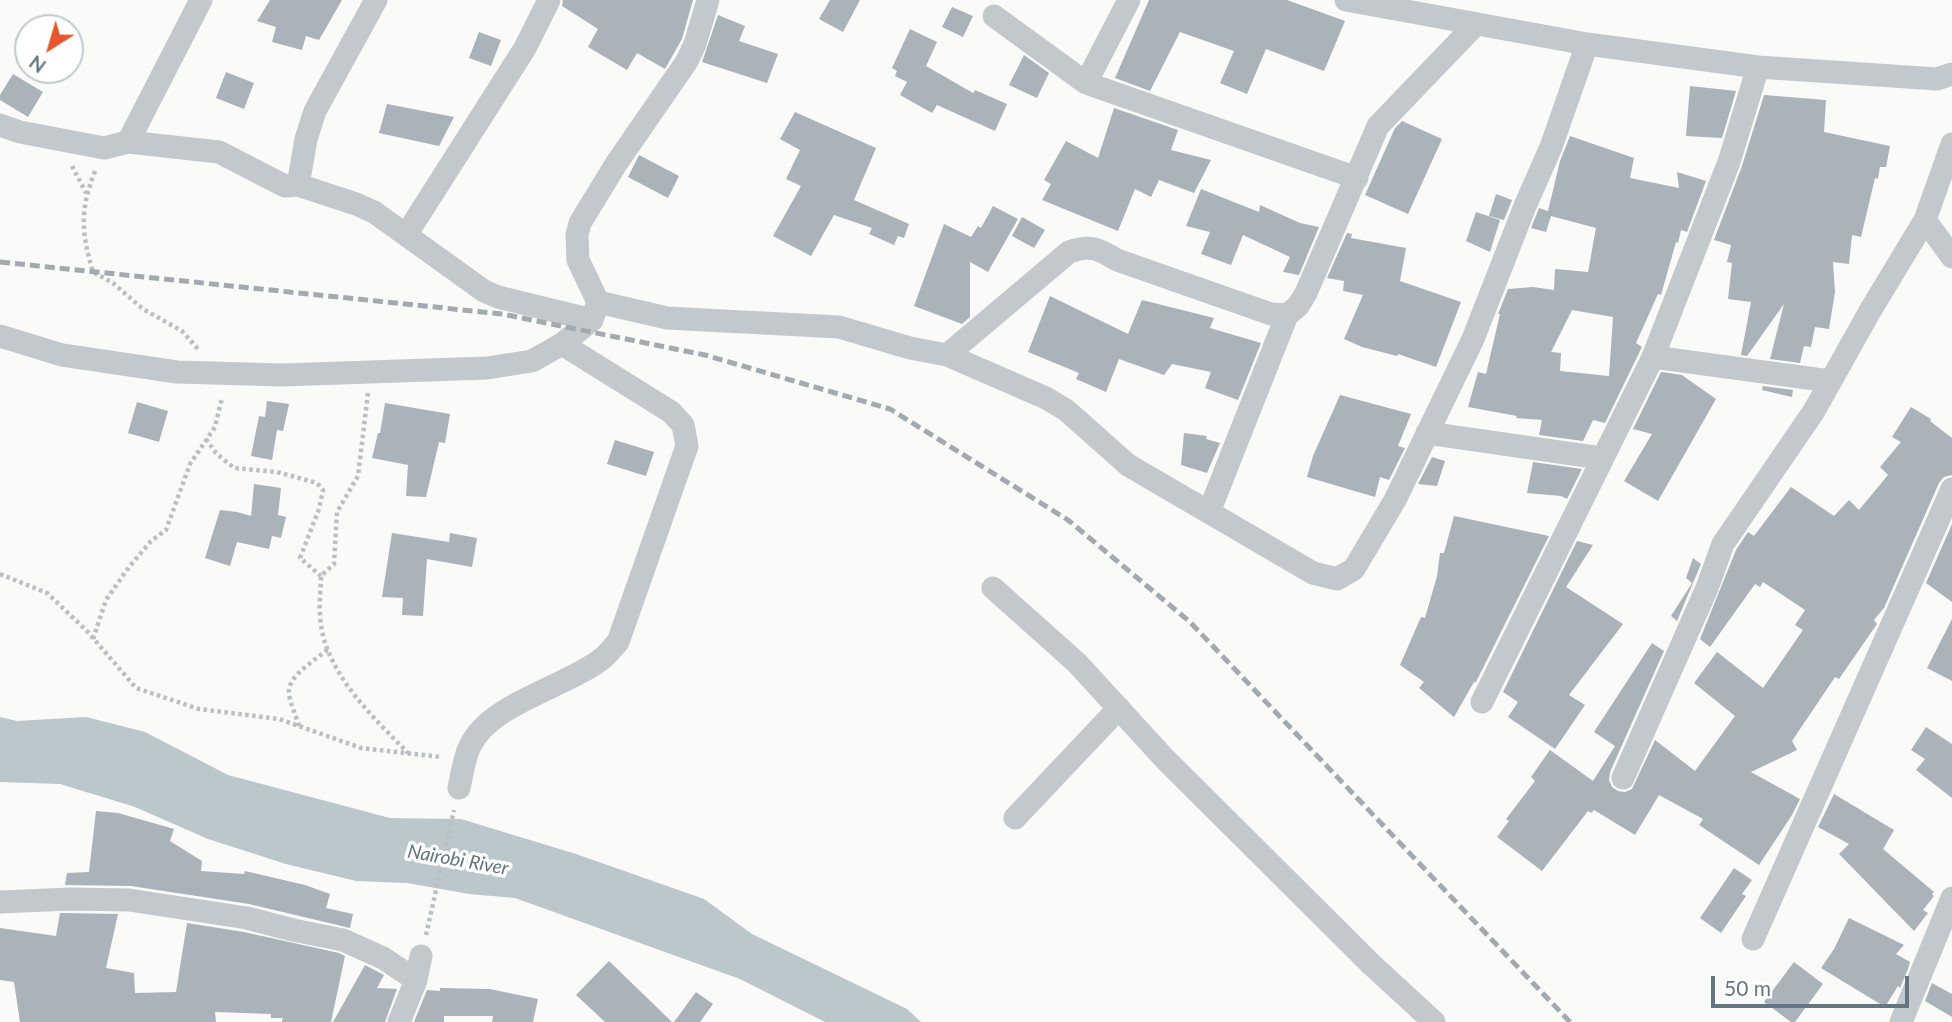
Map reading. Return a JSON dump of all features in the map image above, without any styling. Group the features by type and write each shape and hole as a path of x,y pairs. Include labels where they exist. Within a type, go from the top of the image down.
{"street":[{"path":"128,142 201,0"},
{"path":"298,185 306,139 315,111 376,0"},
{"path":"406,235 525,48 548,0"},
{"path":"595,311 578,260 577,236 580,223 616,164 687,61 708,0"},
{"path":"1086,83 1129,0"},
{"path":"1346,0 1587,44 1758,67 1937,79 1952,74"},
{"path":"994,16 1086,83 1357,178"},
{"path":"1209,512 1287,315 1306,293 1378,126 1476,24"},
{"path":"0,125 20,132 104,148 128,142 219,152 285,186 298,185 365,208 484,291 498,297 667,318 839,327 910,348 947,355 1046,398 1066,410 1129,465 1313,573 1337,579 1354,569 1395,500 1473,339 1551,147 1587,44"},
{"path":"1482,702 1653,357 1729,162 1758,67"},
{"path":"1623,778 1707,587 1723,544 1814,411 1925,220 1952,144"},
{"path":"1925,220 1952,257"},
{"path":"947,355 1069,251 1084,246 1097,247 1117,260 1271,314 1287,315"},
{"path":"0,336 62,355 177,372 282,375 487,368 532,361 562,344 595,311"},
{"path":"459,788 468,748 491,719 586,669 604,657 618,642 687,446 683,425 671,412 562,344"},
{"path":"1653,357 1830,381"},
{"path":"1427,433 1601,458"},
{"path":"1753,939 1952,489"},
{"path":"993,588 1077,663 1175,769 1372,965 1434,1022"},
{"path":"1015,818 1119,708"},
{"path":"1901,1022 1952,898"},
{"path":"0,902 129,900 247,918 344,940 383,958 416,981"},
{"path":"399,1022 416,981 421,957"}],"path":[{"path":"370,372 358,476 337,512 334,564 321,576 320,616 332,663 372,716 408,753"},
{"path":"206,439 216,453 234,468 277,472 317,483 323,489 319,509 300,558 321,576"},
{"path":"0,574 47,593 87,631 136,688 200,709 279,719 361,748 466,760"},
{"path":"299,726 288,691 295,674 328,649"},
{"path":"421,957 459,788"}],"water":[{"name":"Nairobi River","path":"0,717 17,721 86,717 145,732 228,775 390,818 461,819 576,854 704,899 752,934 907,1009 921,1022 825,1022 740,979 515,898 469,894 407,883 356,881 286,864 208,839 135,807 60,784 0,782"}],"building":[{"path":"270,0 342,0 319,40 306,36 302,50 272,42 276,27 257,21"},
{"path":"563,0 693,0 682,39 665,69 637,53 627,70 588,47 598,29 562,6"},
{"path":"830,0 860,0 843,32 819,19"},
{"path":"1149,0 1287,0 1345,21 1324,71 1266,49 1247,94 1220,83 1234,51 1180,32 1150,91 1115,78"},
{"path":"952,7 973,16 963,37 942,27"},
{"path":"718,15 745,26 739,41 778,54 767,83 702,62"},
{"path":"910,29 937,42 926,66 973,93 975,90 1007,104 995,131 937,105 932,113 900,95 907,82 895,76 897,71 892,68"},
{"path":"479,32 501,40 491,66 469,58"},
{"path":"1024,55 1049,73 1037,98 1009,85"},
{"path":"226,72 254,83 244,109 216,98"},
{"path":"13,74 14,84 30,84 43,92 28,117 0,100 0,95"},
{"path":"1690,86 1736,91 1722,138 1686,136"},
{"path":"1764,95 1826,100 1824,132 1890,146 1886,167 1880,167 1878,179 1875,178 1861,237 1852,235 1849,264 1833,262 1835,292 1829,329 1815,327 1811,347 1804,346 1800,363 1770,359 1784,304 1747,356 1741,355 1751,302 1728,299 1732,263 1727,262 1731,245 1714,240 1742,166"},
{"path":"387,104 454,117 439,146 379,133"},
{"path":"1114,108 1178,130 1171,150 1211,160 1194,193 1159,180 1151,197 1135,189 1118,231 1042,200 1051,184 1044,180 1066,141 1098,158"},
{"path":"795,112 876,148 854,200 909,224 904,238 898,236 894,245 869,234 872,228 834,215 811,256 773,236 801,186 786,179 800,150 780,139"},
{"path":"1402,121 1442,139 1408,214 1365,195 1395,128"},
{"path":"1570,136 1634,158 1630,178 1679,188 1677,172 1706,181 1687,232 1681,230 1678,243 1676,242 1661,295 1658,294 1636,343 1642,347 1605,423 1593,420 1583,441 1539,435 1542,420 1516,418 1517,416 1468,407 1478,372 1486,374 1498,314 1508,289 1533,287 1554,290 1555,269 1588,272 1596,228 1551,216 1546,232 1531,228 1539,208 1548,211 1560,161","holes":["1572,310 1613,317 1609,376 1560,371 1561,353 1551,352"]},
{"path":"639,155 679,176 668,198 628,177"},
{"path":"1201,189 1259,212 1260,205 1300,223 1319,227 1299,275 1283,272 1290,257 1243,235 1231,265 1201,254 1210,232 1186,226"},
{"path":"1496,194 1512,200 1504,220 1489,216"},
{"path":"993,206 1018,219 988,272 970,262 970,317 962,324 914,306 944,224 971,237 978,226 981,228"},
{"path":"1476,212 1500,220 1490,252 1466,241"},
{"path":"1022,217 1045,230 1034,248 1012,236"},
{"path":"1347,233 1352,234 1351,238 1406,248 1400,281 1461,302 1436,367 1398,354 1397,356 1362,347 1344,339 1363,295 1343,291 1344,281 1327,278"},
{"path":"1050,296 1128,334 1142,300 1214,318 1210,328 1261,343 1238,400 1205,388 1211,372 1172,364 1164,375 1119,359 1106,392 1076,379 1079,373 1028,352"},
{"path":"1661,372 1682,375 1716,399 1658,501 1624,481 1652,434 1633,429"},
{"path":"1763,386 1793,390 1792,397 1762,390"},
{"path":"1340,395 1411,414 1398,446 1405,448 1389,480 1380,477 1375,497 1307,477 1313,456"},
{"path":"267,401 289,404 283,431 277,430 272,460 251,456 259,416 265,417"},
{"path":"137,402 168,411 159,442 128,433"},
{"path":"385,403 450,414 445,443 439,442 426,497 406,496 408,465 372,458"},
{"path":"1911,407 1931,419 1930,421 1952,438 1952,475 1944,477 1939,483 1884,608 1874,620 1877,624 1839,679 1835,677 1792,741 1797,750 1751,772 1800,799 1759,865 1699,825 1703,819 1659,795 1635,835 1594,810 1591,813 1588,811 1542,871 1497,837 1509,821 1506,819 1535,781 1531,777 1550,750 1593,781 1615,746 1594,732 1652,643 1664,651 1610,772 1609,780 1612,787 1618,791 1632,789 1655,740 1695,771 1735,716 1694,683 1717,652 1763,688 1803,630 1795,625 1805,610 1763,582 1760,587 1755,584 1710,647 1700,639 1736,550 1748,532 1754,536 1791,487 1834,516 1849,500 1859,510 1888,475 1880,467 1901,442 1892,437"},
{"path":"1184,433 1207,436 1206,439 1220,443 1207,473 1181,465"},
{"path":"615,440 654,452 646,476 607,464"},
{"path":"1432,457 1445,461 1437,486 1418,484"},
{"path":"1533,462 1582,469 1567,499 1527,493"},
{"path":"254,484 281,488 278,515 286,517 281,538 272,536 269,549 237,542 230,566 205,558 220,510 251,516"},
{"path":"1454,516 1549,536 1476,682 1454,717 1419,688 1424,682 1400,665 1421,617 1425,618 1437,576 1440,553 1444,553"},
{"path":"1952,524 1952,602 1926,583"},
{"path":"392,533 449,542 450,533 477,538 472,567 427,559 423,616 402,615 403,598 382,597"},
{"path":"1577,541 1593,545 1566,587 1623,624 1569,695 1585,705 1555,749 1508,717 1518,702 1503,692"},
{"path":"1693,558 1701,564 1677,621 1671,616 1692,583 1686,578"},
{"path":"1952,619 1952,681 1927,668"},
{"path":"1926,727 1952,744 1952,798 1916,770 1925,759 1911,750"},
{"path":"1834,794 1894,830 1883,849 1934,892 1923,910 1928,913 1914,931 1839,854 1849,844 1818,827"},
{"path":"96,811 118,813 174,829 170,841 202,861 201,871 244,874 245,871 305,885 330,894 326,908 353,914 350,928 249,904 131,886 65,885 67,873 89,872"},
{"path":"1734,868 1752,880 1742,894 1746,896 1721,933 1700,918"},
{"path":"60,913 118,914 106,968 134,973 135,993 176,992 187,923 244,932 339,953 345,956 331,1022 282,1022 283,1018 271,1018 271,1014 215,1012 216,1022 20,1022 14,982 0,980 0,928 56,936"},
{"path":"1849,918 1904,945 1896,954 1910,962 1908,969 1900,988 1898,986 1885,1007 1821,968"},
{"path":"609,961 672,1022 605,1022 576,995"},
{"path":"1794,962 1823,984 1795,1022 1791,1022 1764,1002"},
{"path":"365,965 384,975 377,988 397,989 385,1022 333,1022"},
{"path":"1932,983 1952,994 1952,1017 1925,1001"},
{"path":"440,988 490,989 538,999 533,1022 492,1022 493,1016 444,1016 444,1022 414,1022 427,990 440,991"},
{"path":"696,992 713,1004 700,1022 674,1022"}],"railway":[{"path":"0,262 502,314 705,355 890,409 1068,520 1190,622 1570,1022"}]}
